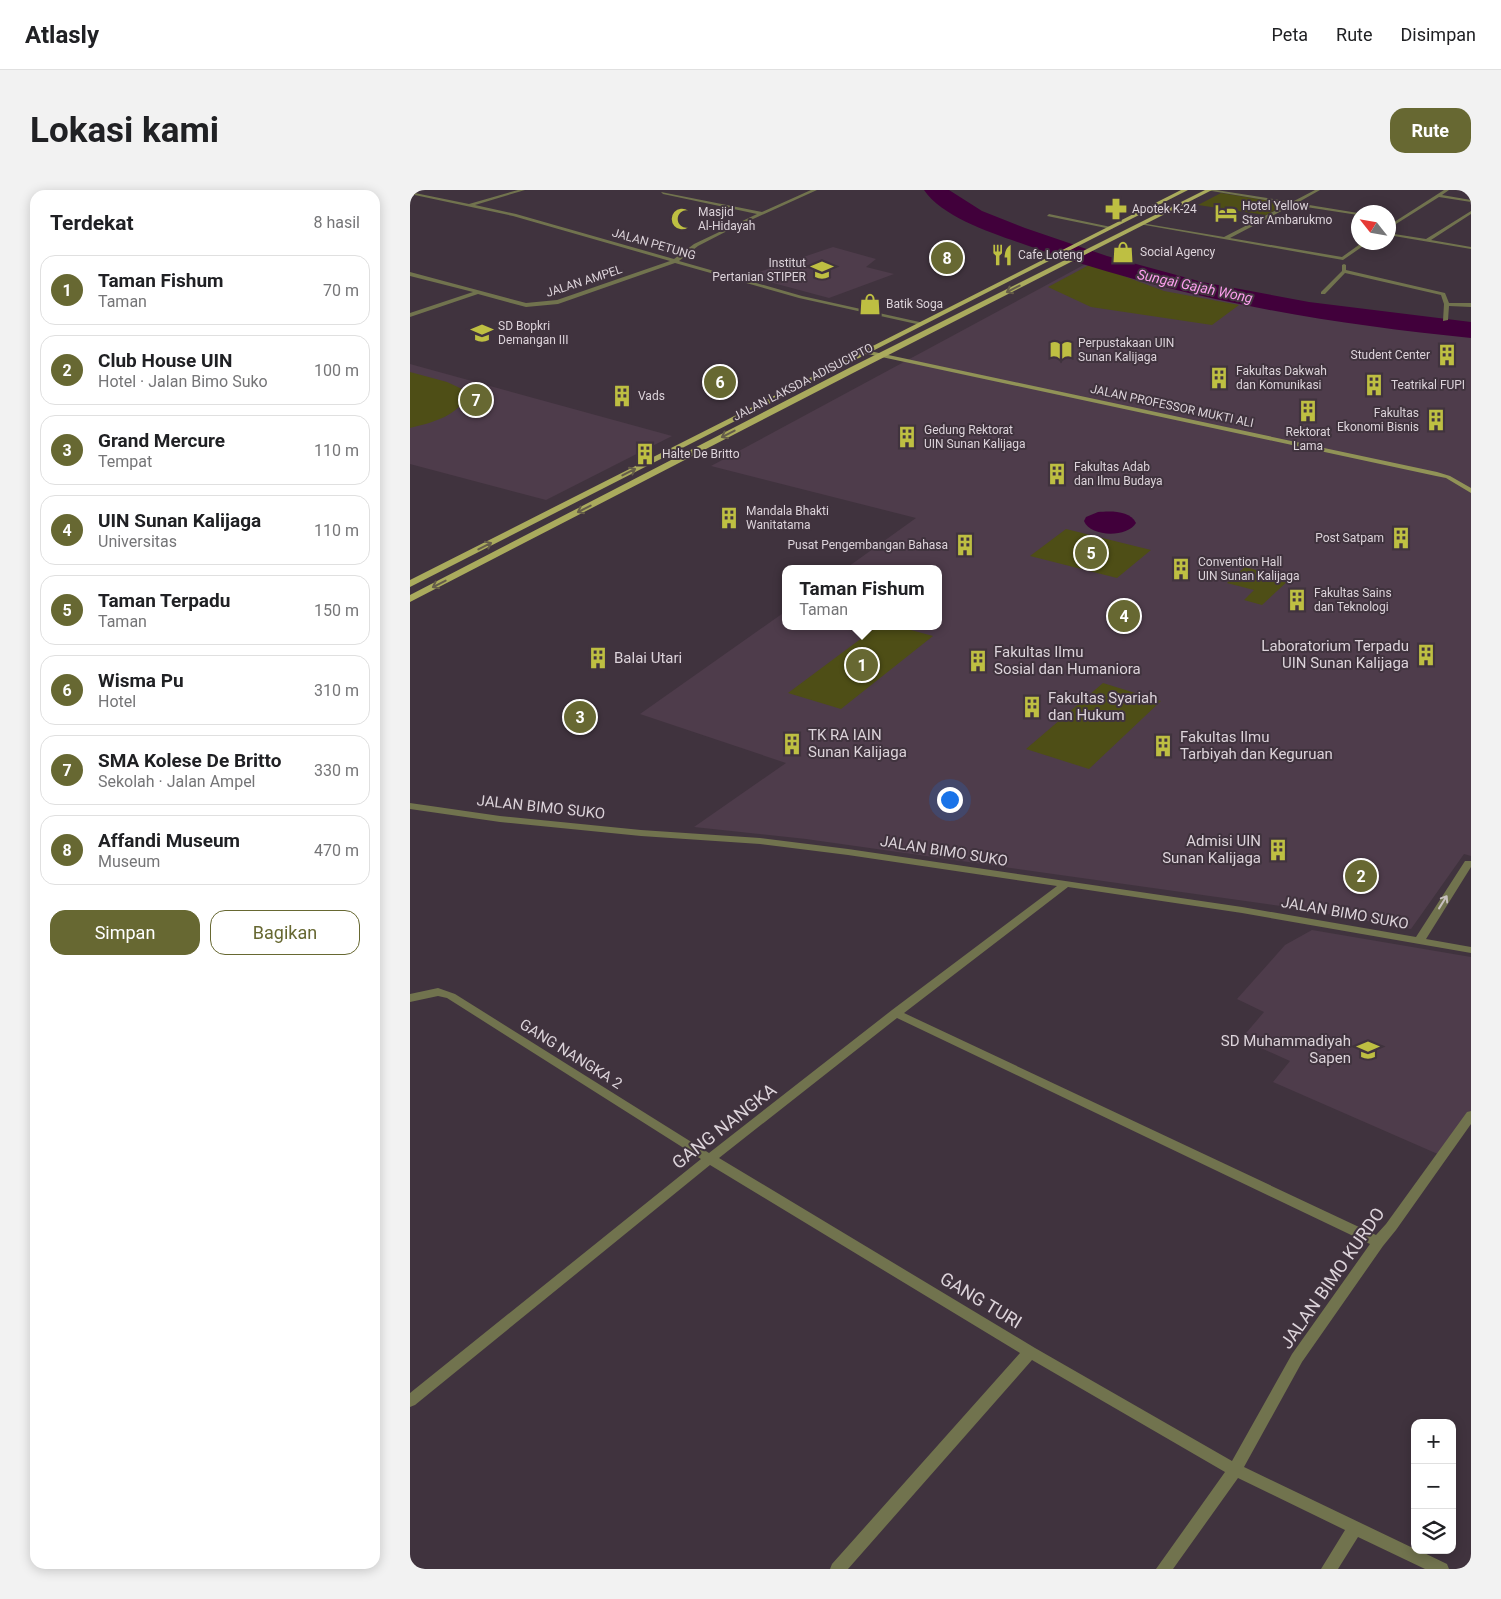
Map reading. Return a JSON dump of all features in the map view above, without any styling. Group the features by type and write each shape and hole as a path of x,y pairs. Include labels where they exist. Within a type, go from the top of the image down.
{"main road":[{"name":"JALAN LAKSDA ADISUCIPTO","path":"410,584 1185,190"},
{"name":"JALAN LAKSDA ADISUCIPTO","path":"410,599 1208,190"},
{"path":"1155,206 1173,208"},
{"path":"1143,211 1161,214"},
{"name":"JALAN PROFESSOR MUKTI ALI","path":"865,352 1437,474 1448,477 1471,491"},
{"path":"595,490 613,494"}],"street":[{"path":"470,205 523,190"},
{"name":"JALAN AMPEL","path":"410,274 526,305 558,302 675,261 696,245 760,213 815,190"},
{"path":"1208,190 1351,213"},
{"path":"1226,238 1318,190"},
{"path":"1398,221 1447,190"},
{"name":"JALAN PETUNG","path":"410,193 470,205 601,239 801,297 921,323"},
{"path":"663,193 760,213"},
{"path":"1438,196 1471,201"},
{"path":"1426,241 1471,212"},
{"path":"1049,215 1111,228"},
{"path":"1141,224 1343,259 1356,250"},
{"path":"1396,235 1471,248"},
{"path":"1323,293 1344,271 1343,259"},
{"path":"1344,271 1443,294 1447,304 1445,320"},
{"path":"410,283 425,278"},
{"path":"410,315 476,293"},
{"path":"1447,304 1471,305"},
{"name":"JALAN BIMO SUKO","path":"410,806 500,819 823,849 1242,910 1471,950"},
{"path":"1419,941 1468,863 1471,864"},
{"name":"GANG NANGKA","path":"410,1401 502,1324 710,1159 896,1013 1065,885"},
{"name":"GANG NANGKA 2","path":"410,998 438,992 451,996 710,1159"},
{"path":"896,1013 1378,1242"},
{"name":"JALAN BIMO KURDO","path":"1164,1569 1235,1470 1297,1358 1378,1242 1391,1227 1471,1115"},
{"name":"GANG TURI","path":"710,1159 1030,1352 1235,1470"},
{"path":"838,1569 1030,1352"},
{"path":"1235,1470 1441,1569"},
{"path":"1329,1569 1356,1527"}],"shaded area":[{"path":"1221,193 1286,204 1266,215 1198,205"},
{"name":"Institut Pertanian STIPER","path":"833,247 876,259 866,267 894,274 829,298 747,276"},
{"path":"1091,261 1130,275 1316,314 1471,332 1471,856 1464,854 1411,929 1295,908 806,839 694,827 786,763 640,714 782,614 782,630 942,630 942,565 851,565 916,518 711,466"},
{"path":"1091,264 1164,291 1239,305 1212,325 1091,307 1048,287"},
{"path":"410,364 672,436 546,500 410,464"},
{"path":"410,372 447,382 462,389 465,398 461,405 449,415 410,428"},
{"path":"1098,512 1125,514 1136,523 1125,531 1109,534 1101,533 1093,530 1084,521 1086,517"},
{"path":"1066,529 1151,550 1117,578 1030,556"},
{"path":"1245,567 1290,579 1262,605 1244,600 1254,590 1227,583"},
{"path":"873,630 911,630 933,636 841,709 788,693"},
{"path":"1103,683 1161,701 1089,769 1026,749"},
{"name":"SD Muhammadiyah Sapen","path":"1312,930 1471,957 1471,1113 1440,1155 1273,1082 1290,1061 1241,1039 1264,1012 1237,999 1285,945"}],"waterway":[{"name":"Sungai Gajah Wong","path":"935,190 947,200 974,216 1002,228 1098,262 1150,277 1202,290 1309,310 1417,325 1471,330"}],"place":[{"name":"Apotek K-24","path":"1116,209"},
{"name":"Hotel Yellow Star Ambarukmo","path":"1226,213"},
{"name":"Masjid Al-Hidayah","path":"682,219"},
{"name":"Social Agency","path":"1123,252"},
{"name":"Cafe Loteng","path":"1002,255"},
{"name":"Affandi Museum","path":"947,258"},
{"name":"Institut Pertanian STIPER","path":"822,270"},
{"name":"Batik Soga","path":"870,304"},
{"name":"SD Bopkri Demangan III","path":"482,333"},
{"name":"Perpustakaan UIN Sunan Kalijaga","path":"1061,350"},
{"name":"Student Center","path":"1447,355"},
{"name":"Fakultas Dakwah dan Komunikasi","path":"1219,378"},
{"name":"Wisma Pu","path":"720,382"},
{"name":"Teatrikal FUPI","path":"1374,385"},
{"name":"Vads","path":"622,396"},
{"name":"SMA Kolese De Britto","path":"476,400"},
{"name":"Rektorat Lama","path":"1308,411"},
{"name":"Fakultas Ekonomi Bisnis","path":"1436,420"},
{"name":"Gedung Rektorat UIN Sunan Kalijaga","path":"907,437"},
{"name":"Halte De Britto","path":"645,454"},
{"name":"Fakultas Adab dan Ilmu Budaya","path":"1057,474"},
{"name":"Mandala Bhakti Wanitatama","path":"729,518"},
{"name":"Post Satpam","path":"1401,538"},
{"name":"Pusat Pengembangan Bahasa","path":"965,545"},
{"name":"Taman Terpadu","path":"1091,553"},
{"name":"Convention Hall UIN Sunan Kalijaga","path":"1181,569"},
{"name":"Fakultas Sains dan Teknologi","path":"1297,600"},
{"name":"UIN Sunan Kalijaga","path":"1124,616"},
{"name":"Laboratorium Terpadu UIN Sunan Kalijaga","path":"1426,655"},
{"name":"Balai Utari","path":"598,658"},
{"name":"Fakultas Ilmu Sosial dan Humaniora","path":"978,661"},
{"name":"Taman Fishum","path":"862,665"},
{"name":"Fakultas Syariah dan Hukum","path":"1032,707"},
{"name":"Grand Mercure","path":"580,717"},
{"name":"TK RA IAIN Sunan Kalijaga","path":"792,744"},
{"name":"Fakultas Ilmu Tarbiyah dan Keguruan","path":"1163,746"},
{"name":"Admisi UIN Sunan Kalijaga","path":"1278,850"},
{"name":"Club House UIN","path":"1361,876"},
{"name":"SD Muhammadiyah Sapen","path":"1368,1050"}]}
